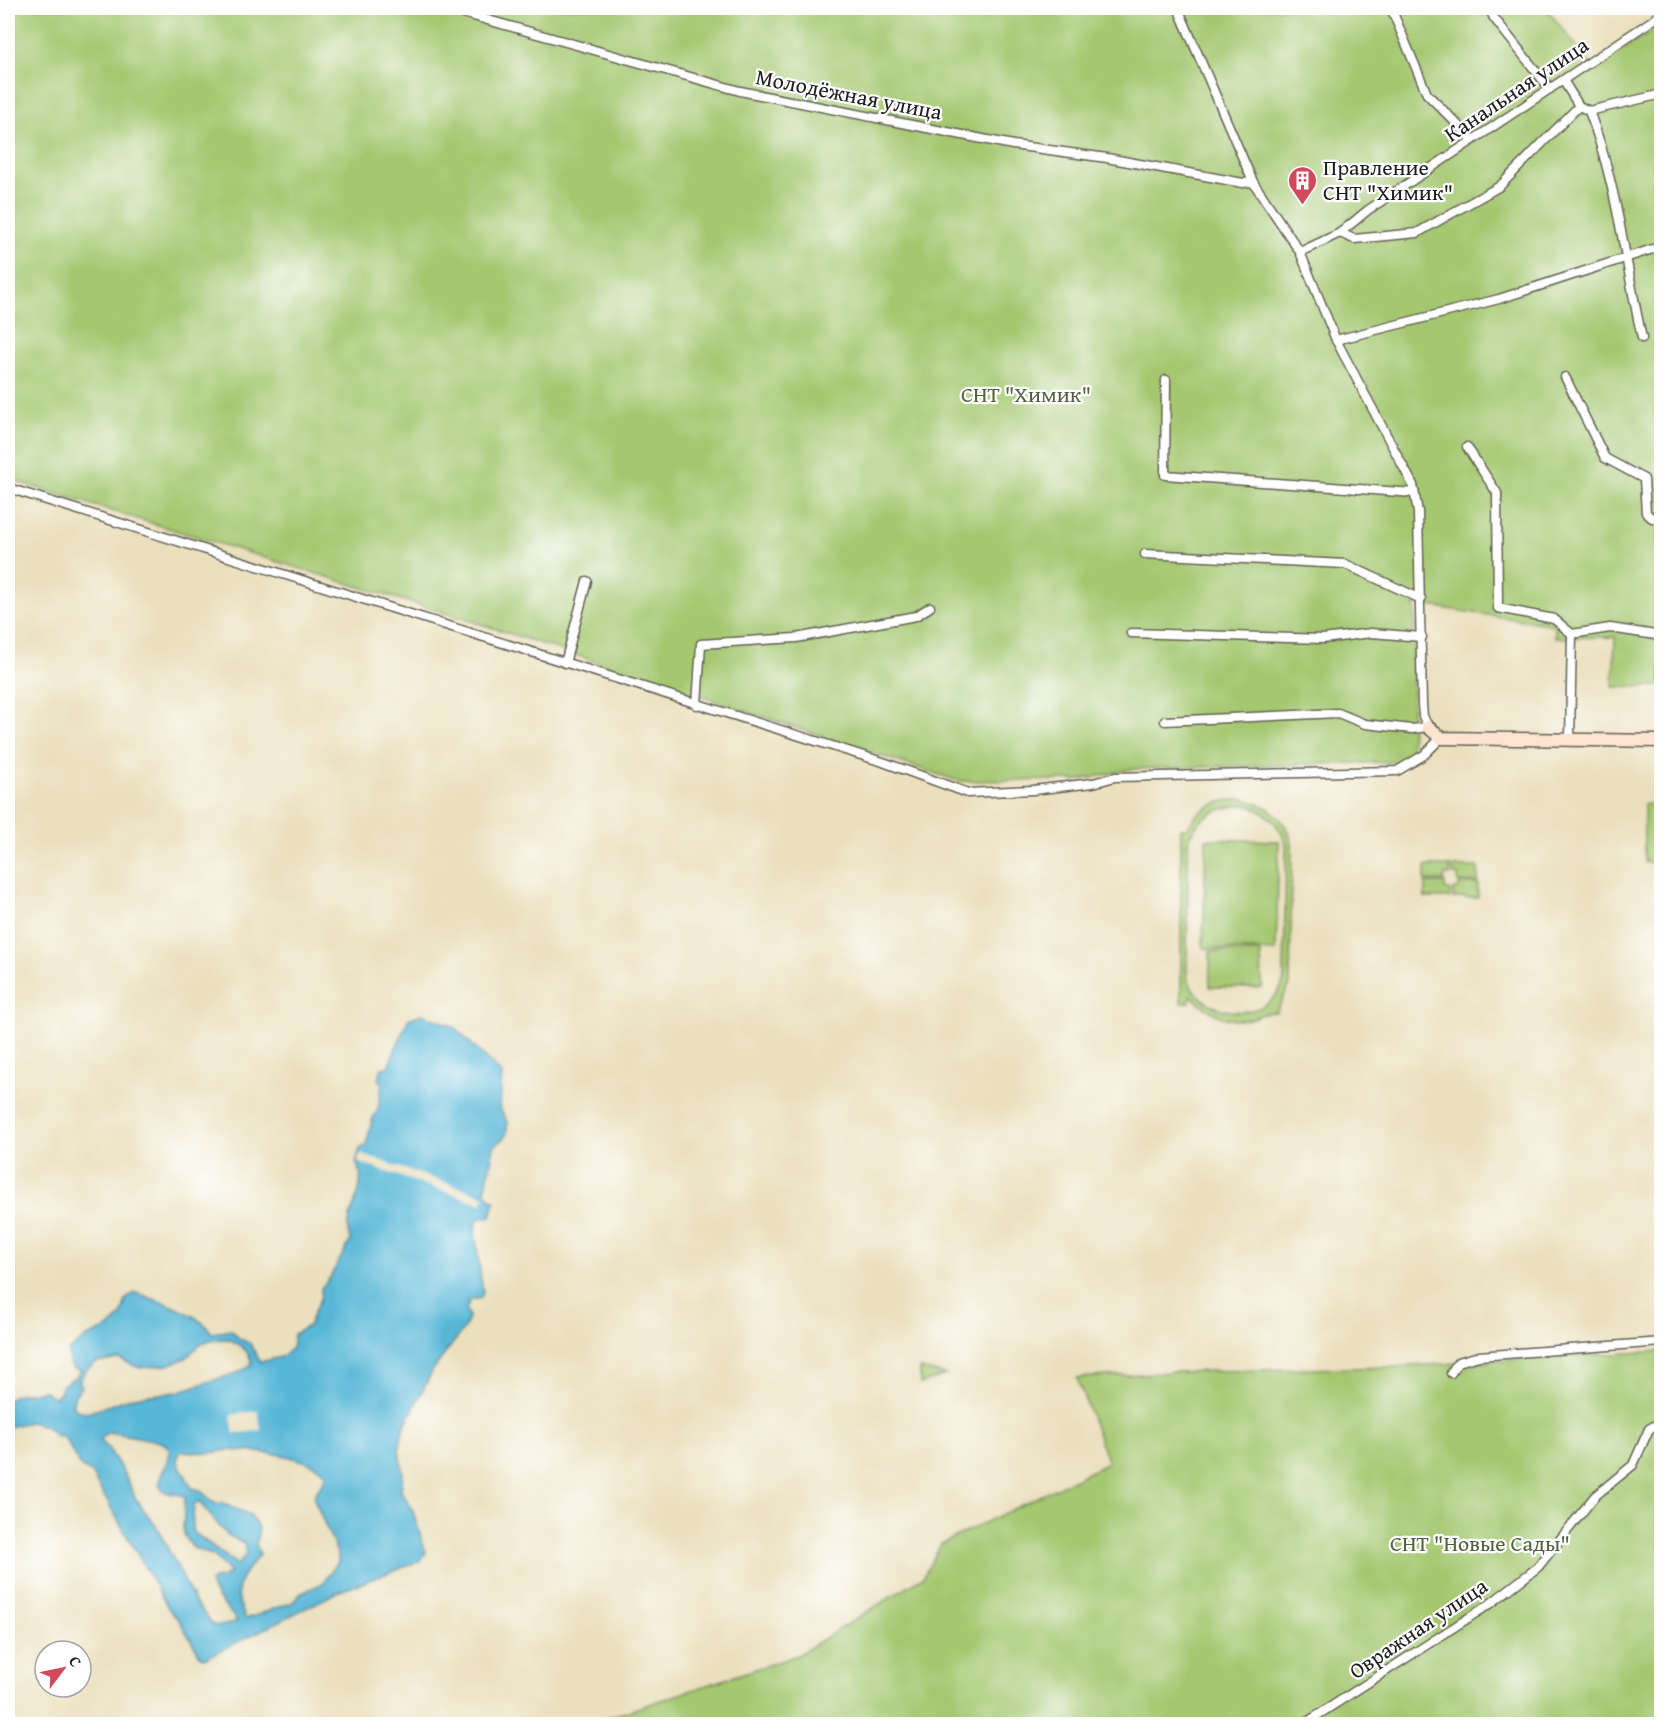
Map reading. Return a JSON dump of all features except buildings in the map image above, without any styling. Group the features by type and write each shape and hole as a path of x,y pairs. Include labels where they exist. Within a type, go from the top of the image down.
{"street":[{"name":"Молодёжная улица","path":"446,8 740,91 1013,145 1107,158 1244,183 1253,182"},
{"path":"1178,8 1253,182 1300,252 1336,340 1413,485 1418,512 1422,705 1423,716 1428,727 1441,738 1662,741"},
{"path":"1391,8 1427,94 1473,140"},
{"path":"1490,8 1494,18 1550,88"},
{"name":"Канальная улица","path":"1300,252 1340,233 1368,210 1662,14"},
{"path":"1563,80 1579,106 1588,111 1602,146 1614,192 1624,256 1642,338"},
{"path":"1588,111 1662,94"},
{"path":"1340,233 1354,239 1417,233 1500,186 1579,106"},
{"path":"1336,340 1499,299 1624,256 1662,246"},
{"path":"1565,377 1605,458 1644,478 1646,513 1652,518 1662,519"},
{"path":"1166,380 1166,475 1414,493"},
{"path":"1467,447 1497,494 1498,608 1554,619 1572,634 1610,628 1662,636"},
{"path":"8,488 883,762 968,793 1033,790 1093,783 1115,777 1397,771 1424,755 1441,738"},
{"path":"1145,554 1346,564 1421,600"},
{"path":"565,663 587,581"},
{"path":"697,705 701,644 796,638 916,616 930,608"},
{"path":"1131,633 1323,639 1371,633 1422,637"},
{"path":"1570,739 1572,634"},
{"path":"1165,721 1338,713 1365,724 1412,729 1428,727"},
{"path":"1450,1373 1458,1362 1479,1356 1662,1342"},
{"name":"Овражная улица","path":"1304,1725 1490,1604 1538,1567 1595,1496 1633,1465 1649,1429 1662,1420"}],"green space":[{"name":"СНТ \"Химик\"","path":"8,8 1546,8 1593,67 1661,26 1661,686 1613,687 1615,637 1555,638 1555,625 1415,604 1411,757 1396,762 1132,769 1080,780 958,781 487,626 8,479"},
{"path":"1234,800 1251,801 1274,813 1286,827 1292,844 1290,985 1276,1012 1244,1020 1235,1020 1211,1012 1190,995 1190,1002 1181,1003 1181,828 1187,828 1204,809","holes":["1245,805 1266,814 1276,824 1286,844 1284,980 1276,995 1265,1005 1236,1012 1220,1009 1206,1002 1195,991 1187,977 1188,842 1197,825 1210,814 1218,810"]},
{"path":"1644,804 1661,805 1661,862 1644,862"},
{"path":"1206,839 1279,841 1276,951 1203,948"},
{"path":"1425,866 1450,866 1450,875 1445,875 1444,881 1425,881"},
{"path":"1453,867 1478,867 1478,882 1458,882 1458,875 1453,875"},
{"path":"1425,883 1445,883 1445,889 1450,890 1450,898 1425,898"},
{"path":"1459,884 1478,884 1478,898 1453,898 1453,890 1459,888"},
{"path":"1210,951 1261,952 1262,988 1210,987"},
{"name":"СНТ \"Новые Сады\"","path":"1661,1351 1661,1724 589,1724 798,1655 923,1577 941,1544 1108,1463 1077,1378 1174,1372 1393,1367"},
{"path":"920,1369 946,1375 920,1384"}],"water":[{"path":"422,1014 453,1026 502,1074 500,1109 508,1122 506,1136 494,1147 485,1192 495,1202 491,1216 478,1219 475,1232 483,1293 480,1298 470,1300 466,1310 469,1316 466,1326 433,1370 403,1429 399,1451 403,1472 401,1491 412,1508 426,1553 420,1561 340,1591 206,1658 201,1657 179,1620 170,1611 91,1473 80,1466 64,1437 55,1435 45,1426 30,1422 8,1427 8,1399 16,1395 44,1390 55,1398 61,1392 61,1386 77,1376 81,1370 74,1369 69,1363 69,1351 87,1337 108,1328 121,1316 126,1299 134,1293 189,1314 198,1319 212,1333 231,1330 240,1339 250,1343 260,1362 281,1357 292,1348 294,1334 310,1325 320,1298 321,1288 329,1279 350,1241 349,1219 361,1178 356,1162 360,1149 366,1145 372,1120 378,1109 382,1084 378,1079 382,1068 388,1067 408,1019","holes":["229,1339 237,1344 248,1353 251,1366 237,1373 176,1392 133,1397 90,1412 79,1411 72,1406 75,1395 82,1386 79,1382 85,1371 96,1363 119,1359 140,1368 168,1365 186,1358 201,1344 210,1340","108,1432 160,1442 169,1448 170,1454 159,1481 160,1487 166,1492 185,1496 183,1528 185,1537 193,1548 214,1556 230,1573 222,1578 213,1579 210,1583 218,1599 237,1621 222,1626 213,1625 195,1602 158,1529 136,1499 109,1449 100,1440","229,1450 277,1454 301,1460 323,1470 326,1475 325,1479 314,1499 338,1555 338,1562 323,1583 301,1593 293,1602 246,1619 241,1609 238,1591 247,1569 260,1554 256,1544 259,1529 249,1514 214,1503 200,1490 192,1488 177,1460 181,1451 209,1453","199,1502 227,1535 244,1543 246,1554 238,1565 192,1531 194,1505"]}],"pier":[{"path":"360,1154 485,1196 482,1204 357,1162"},
{"path":"258,1411 261,1430 234,1434 231,1415"}],"place":[{"name":"Правление СНТ \"Химик\"","path":"1302,206"}]}
